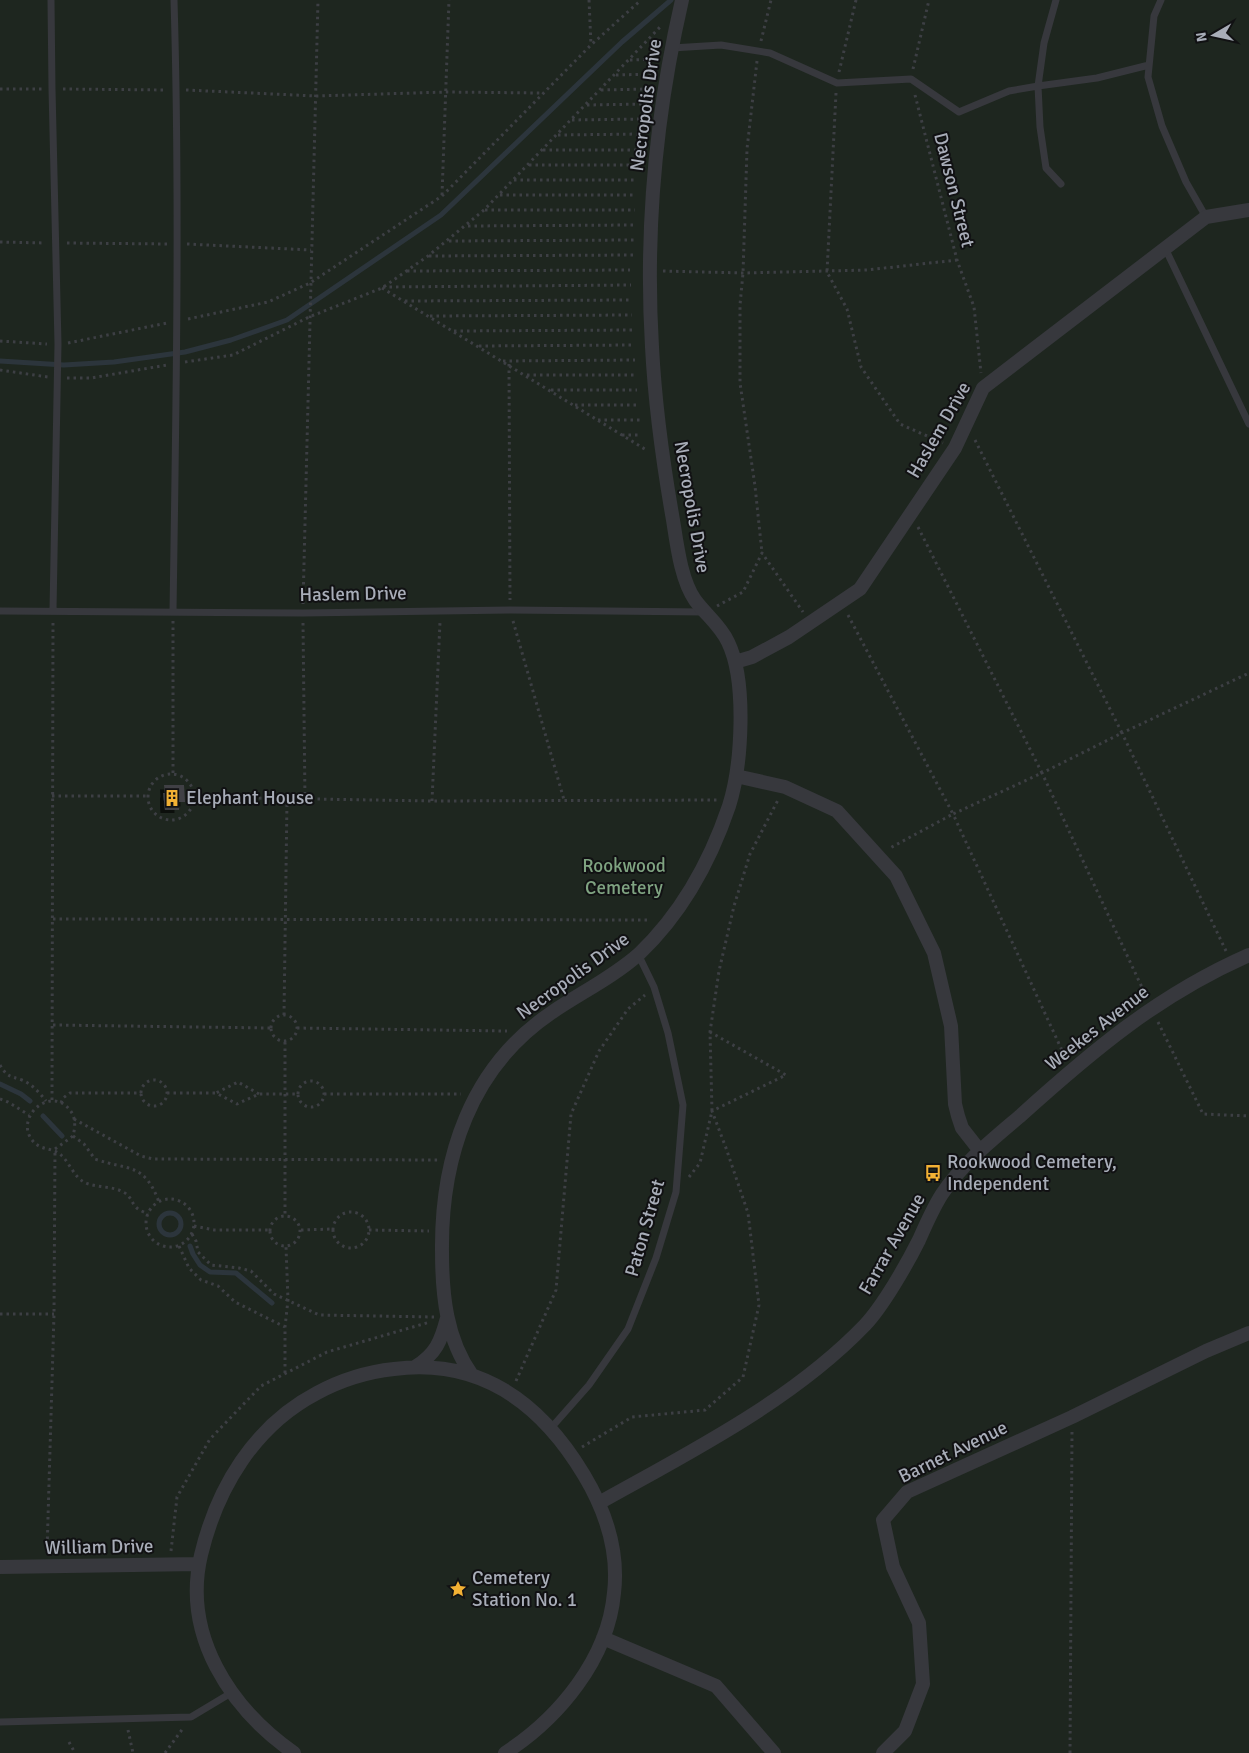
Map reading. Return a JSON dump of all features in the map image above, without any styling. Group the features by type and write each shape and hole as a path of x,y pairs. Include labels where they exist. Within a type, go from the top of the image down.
{"street":[{"name":"Necropolis Drive","path":"472,1375 459,1355 447,1317 442,1271 442,1231 447,1183 466,1115 491,1071 508,1050 548,1015 620,969 638,954 670,920 701,872 721,830 731,800 736,776 740,722 735,662 723,632 694,599 685,579 673,524 652,354 650,271 656,158 672,48 681,2"},
{"name":"Haslem Drive","path":"735,662 752,658 766,650 860,588 955,448 983,388 1206,217 1249,210"},
{"path":"736,776 785,787 837,811 896,876 934,953 951,1026 958,1116 962,1128 980,1151"},
{"name":"Weekes Avenue","path":"980,1151 1113,1035 1151,1008 1231,963 1249,955"},
{"name":"Farrar Avenue","path":"599,1504 700,1447 804,1379 836,1353 867,1323 907,1262 943,1192 980,1151"},
{"name":"Necropolis Drive","path":"415,1367 432,1354 438,1345 447,1317"},
{"name":"Barnet Avenue","path":"883,1753 905,1731 924,1684 919,1623 893,1566 883,1520 907,1492 1072,1416 1206,1351 1249,1333"},
{"path":"294,1753 257,1723 231,1693 212,1660 201,1626 197,1593 199,1564 207,1532 224,1490 249,1448 276,1420 306,1398 340,1381 381,1370 415,1367 446,1368 472,1375 507,1391 532,1410 551,1428 571,1453 599,1504 609,1527 615,1572 614,1593 612,1610 603,1638 582,1678 568,1696 522,1747 505,1753"},
{"name":"William Drive","path":"0,1567 199,1564"},
{"path":"603,1638 716,1686 774,1753"}],"lane":[{"path":"51,0 58,344 53,610"},
{"path":"173,612 177,322 174,0"},
{"path":"1056,0 1044,43 1038,86 1040,128 1046,168 1061,184"},
{"path":"1161,0 1154,16 1148,77 1162,126 1186,182 1206,217"},
{"path":"672,48 722,45 770,52 837,83 911,79 959,112 1009,91 1097,78 1149,65"},
{"path":"1165,248 1249,424"},
{"name":"Haslem Drive","path":"0,611 303,613 510,610 706,612"},
{"name":"Paton Street","path":"551,1428 589,1384 628,1329 656,1258 676,1192 683,1105 668,1033 654,987 638,954"},
{"path":"0,1722 191,1718 231,1693"}],"path":[{"path":"305,800 303,613 318,0"},
{"path":"442,196 449,0"},
{"path":"589,0 591,45"},
{"path":"0,340 58,344 177,322 268,302 310,283 442,196 542,93 641,0"},
{"path":"771,0 758,51 747,149 743,273 740,306 740,383 755,486 762,553 810,622"},
{"path":"856,0 837,83 827,272 847,309 862,366 900,424 955,448"},
{"name":"Dawson Street","path":"929,0 911,79 958,260 974,308 983,388"},
{"path":"0,370 57,378 91,378 232,355 309,317 382,288 448,241 484,210 615,75 681,2"},
{"path":"629,60 654,59"},
{"path":"615,75 652,74"},
{"path":"0,89 176,90 316,96 446,92 542,93"},
{"path":"600,90 648,89"},
{"path":"586,105 645,104"},
{"path":"572,120 643,120"},
{"path":"557,135 642,134"},
{"path":"542,150 640,150"},
{"path":"528,165 638,164"},
{"path":"514,180 637,180"},
{"path":"499,195 636,194"},
{"path":"484,210 635,210"},
{"path":"467,226 634,225"},
{"path":"448,241 634,240"},
{"path":"0,242 177,244 311,250"},
{"path":"428,256 633,254"},
{"path":"650,271 827,272 867,270 958,260"},
{"path":"406,271 630,270"},
{"path":"382,288 631,285"},
{"path":"382,288 652,454 663,453"},
{"path":"404,301 631,300"},
{"path":"429,316 632,315"},
{"path":"454,331 634,330"},
{"path":"478,346 634,345"},
{"path":"502,361 635,360"},
{"path":"508,364 510,610 564,800"},
{"path":"526,375 636,375"},
{"path":"550,390 637,390"},
{"path":"574,405 639,405"},
{"path":"598,420 640,420"},
{"path":"966,424 1122,733 1231,963"},
{"path":"621,435 641,435"},
{"path":"912,513 1042,772 1151,1008 1203,1114 1249,1116"},
{"path":"706,612 743,592 762,553"},
{"path":"841,602 953,814 1071,1070"},
{"path":"52,1100 53,610"},
{"path":"432,801 441,611"},
{"path":"173,612 173,773"},
{"path":"877,855 953,814 1249,673"},
{"path":"173,773 190,783 194,798 193,805 184,816 171,820 157,816 149,804 148,796 152,784 157,779 173,773"},
{"path":"676,1192 700,1163 712,1111 710,1032 719,971 734,906 750,854 785,787"},
{"path":"52,796 148,796"},
{"path":"194,798 432,801 731,800"},
{"path":"284,1015 287,800"},
{"path":"53,919 670,920"},
{"path":"507,1391 517,1380 556,1290 571,1114 599,1051 628,1009 654,987"},
{"path":"270,1028 274,1019 284,1015 293,1019 297,1028 295,1036 285,1042"},
{"path":"53,1025 270,1028"},
{"path":"270,1028 275,1038 285,1042"},
{"path":"297,1028 528,1031"},
{"path":"710,1032 786,1074 712,1111"},
{"path":"285,1042 285,1215"},
{"path":"0,1065 5,1074 31,1086 46,1101"},
{"path":"154,1080 165,1086 167,1093 164,1102 156,1106 144,1102 141,1093 146,1082 154,1080"},
{"path":"309,1080 320,1084 324,1098 319,1105 311,1107 303,1105 297,1094 300,1087 309,1080"},
{"path":"167,1093 216,1093 238,1082 259,1094"},
{"path":"61,1103 63,1098 70,1094 141,1093"},
{"path":"216,1093 237,1104 259,1094 297,1094"},
{"path":"324,1094 477,1094"},
{"path":"0,1099 29,1115"},
{"path":"55,1150 74,1136 76,1124 72,1112 61,1103 52,1100 46,1101 29,1115 27,1123 28,1132 32,1140 38,1146 55,1150 84,1182 122,1190 132,1200 136,1208 148,1214"},
{"path":"571,1453 632,1417 705,1410 743,1377 759,1305 748,1213 712,1111"},
{"path":"74,1119 141,1156 153,1159 452,1161"},
{"path":"74,1136 84,1144 95,1159 137,1170 151,1182 159,1202"},
{"path":"47,1567 54,1314 55,1150"},
{"path":"168,1199 184,1203 194,1217 192,1234 179,1246 171,1248 156,1243 150,1237 147,1230 146,1221 148,1214 159,1202 168,1199"},
{"path":"355,1213 365,1219 369,1230 368,1236 361,1245 350,1248 340,1244 334,1235 333,1229 335,1223 343,1215 355,1213"},
{"path":"285,1215 294,1218 301,1230 295,1243 286,1247 276,1244 272,1240 269,1230 276,1218 285,1215"},
{"path":"194,1226 214,1230 269,1230"},
{"path":"301,1230 333,1229"},
{"path":"369,1230 442,1231"},
{"path":"192,1234 196,1241 198,1252 211,1265 251,1271 274,1294 319,1315 447,1317"},
{"path":"179,1246 189,1268 201,1280 218,1286 234,1302 285,1327"},
{"path":"285,1373 285,1327 288,1300 286,1247"},
{"path":"0,1314 54,1314"},
{"path":"170,1564 177,1497 210,1439 261,1386 326,1352 447,1317"},
{"path":"1070,1753 1072,1416"},
{"path":"165,1753 191,1718"},
{"path":"126,1720 132,1753"},
{"path":"69,1742 75,1753"}],"green space":[{"name":"Rookwood Cemetery","path":"0,0 1249,0 1249,1753 0,1753"}],"building":[{"name":"Elephant House","path":"164,785 184,785 185,802 179,802 179,810 165,810"}],"waterway":[{"path":"0,361 64,365 114,362 185,352 231,340 287,320 441,215 622,42 671,0"},
{"path":"0,1084 21,1094 30,1101"},
{"path":"43,1116 62,1136"},
{"path":"170,1213 178,1216 181,1224 178,1232 170,1235 162,1232 159,1224 162,1216 170,1213"},
{"path":"190,1246 200,1265 210,1272 236,1273 272,1303"}],"place":[{"name":"Elephant House","path":"172,798"},
{"name":"Rookwood Cemetery, Independent","path":"933,1173"},
{"name":"Cemetery Station No. 1","path":"458,1589"}]}
